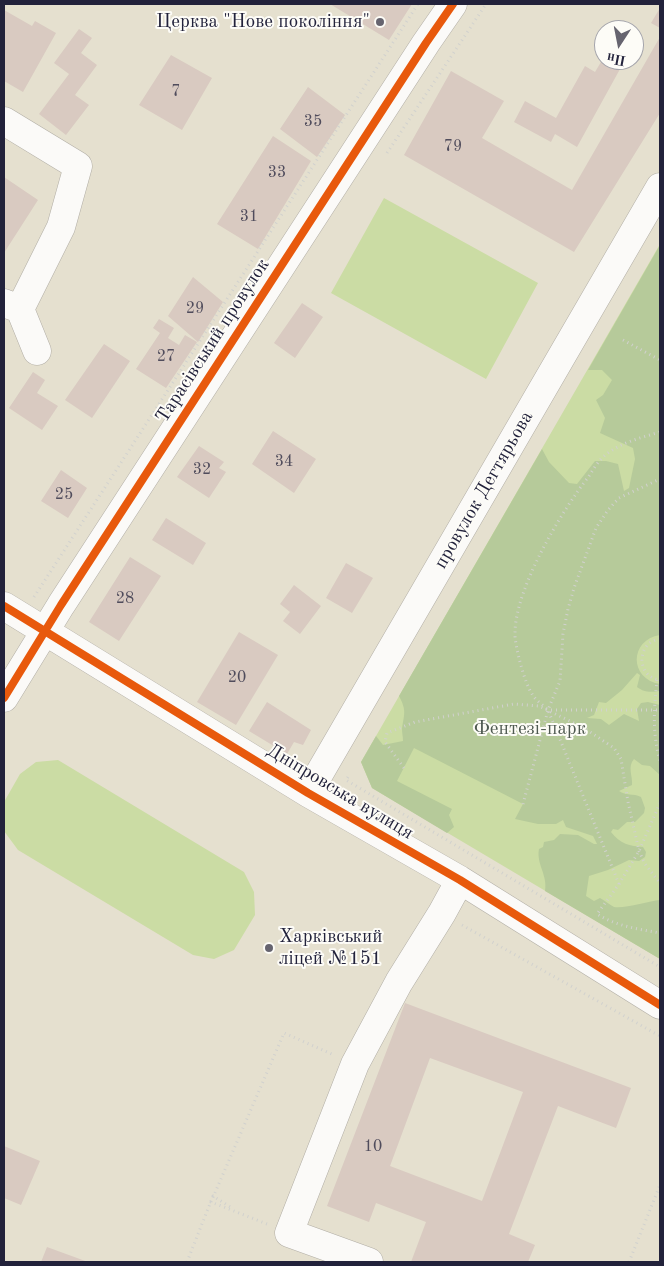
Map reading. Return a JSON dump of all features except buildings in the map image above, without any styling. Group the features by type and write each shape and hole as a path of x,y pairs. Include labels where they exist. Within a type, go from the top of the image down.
{"street":[{"name":"Тарасівський провулок","path":"4,698 45,630 453,4"},
{"path":"4,121 78,166 61,227 12,306 36,351"},
{"name":"провулок Дегтярьова","path":"308,793 660,187"},
{"name":"Дніпровська вулиця","path":"12,611 308,793 460,880 660,1005"},
{"path":"369,1262 289,1233 355,1064 399,982 460,880"}],"path":[{"path":"12,611 418,4"},
{"path":"623,340 660,360"},
{"path":"619,884 548,710 532,694 521,663 515,633 519,606 546,543 572,498 602,458 623,443 660,432"},
{"path":"523,804 548,710 560,682 563,634 568,609 596,528 619,498 660,479"},
{"path":"660,639 650,642 645,647 641,660 645,672 658,680 654,709 655,737 660,761"},
{"path":"404,768 386,742 387,733 392,730 416,722 514,704 539,706 548,710 584,728 614,748 621,759 639,851 645,864 660,883"},
{"path":"548,710 660,710"},
{"path":"351,772 346,780 660,967"},
{"path":"660,803 639,851 619,884 597,914 608,921 660,933"},
{"path":"442,913 660,1036"},
{"path":"187,1262 213,1196 284,1033 355,1064"},
{"path":"629,1262 660,1185"},
{"path":"213,1196 239,1213"},
{"path":"211,1202 289,1233"}],"green space":[{"path":"384,198 538,283 486,379 331,293"},
{"name":"Фентезі-парк","path":"660,244 660,959 372,788 361,762"},
{"name":"Фентезі-парк","path":"660,245 660,635 650,638 643,644 638,651 637,660 638,668 643,675 650,681 660,684 660,691 645,691 637,687 640,675 637,673 622,690 606,703 599,702 594,715 587,718 601,719 609,725 624,714 639,721 637,709 641,703 648,702 660,705 660,775 650,766 642,765 634,759 632,762 632,785 619,791 641,797 645,808 644,813 635,822 627,822 618,830 613,829 611,832 626,844 643,847 646,852 645,857 639,861 629,860 589,876 586,896 594,901 600,898 614,907 660,900 660,959 545,891 545,880 539,860 539,849 543,847 544,842 554,840 560,834 578,835 597,844 593,836 566,827 563,820 556,824 538,824 515,819 523,804 414,748 397,781 452,809 449,815 454,827 447,833 372,788 361,762 376,736 383,745 403,741 404,709 399,696 542,449 549,462 569,483 577,484 595,461 606,461 618,464 624,491 629,488 635,459 633,448 600,433 605,418 596,400 603,395 612,380 602,370 588,370"},
{"path":"58,760 244,872 254,892 255,915 234,950 214,959 193,955 18,850 4,831 4,802 20,774 36,762"}],"cycle path":[{"path":"4,698 61,605 453,4"},
{"path":"4,606 308,793 460,880 660,1005"}],"place":[{"name":"Церква \"Нове покоління\"","path":"380,22"},
{"name":"Харківський ліцей №151","path":"269,948"}]}
